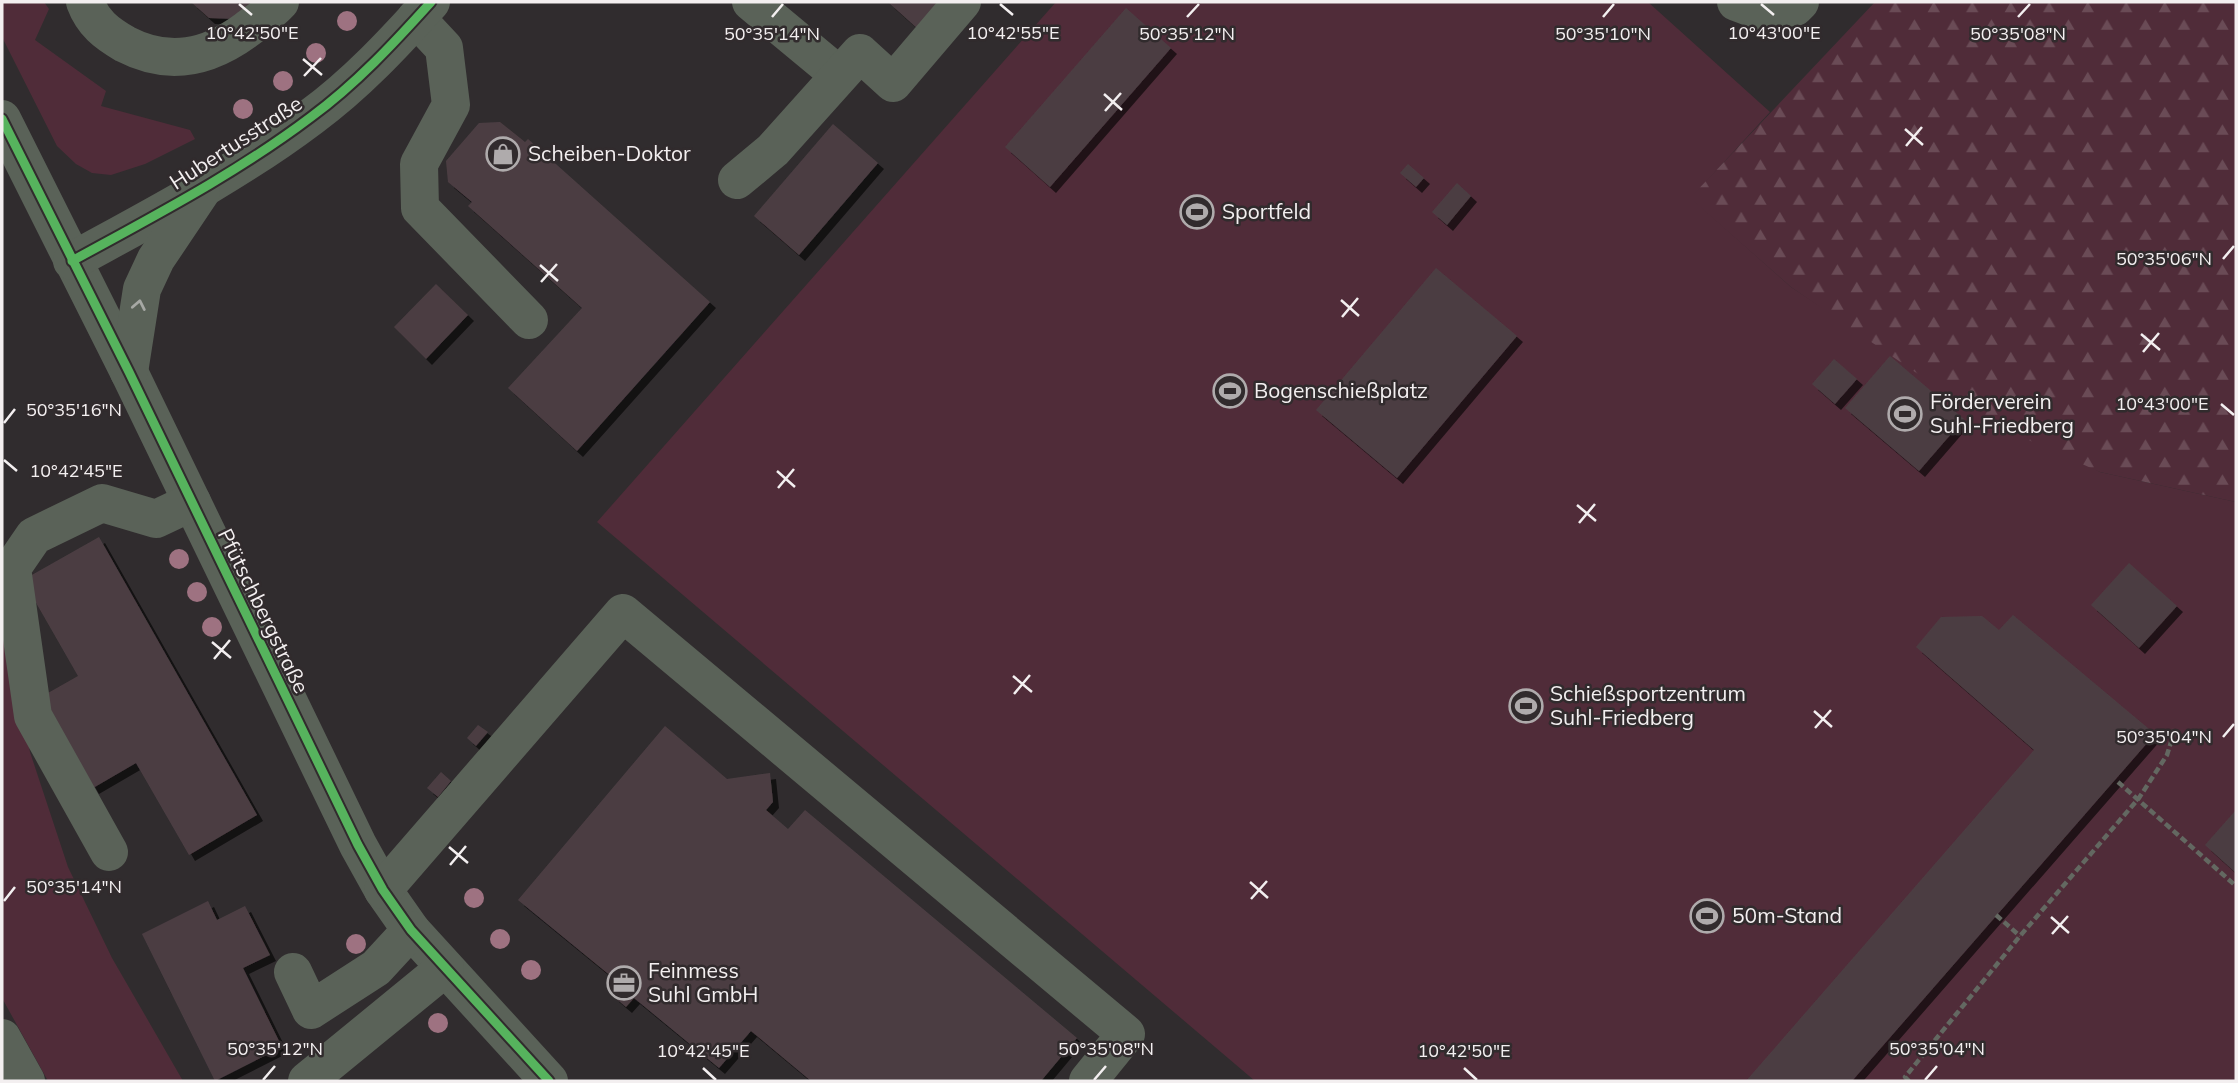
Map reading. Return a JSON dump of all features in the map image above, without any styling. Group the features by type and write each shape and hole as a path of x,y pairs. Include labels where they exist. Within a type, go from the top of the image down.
{"street":[{"path":"85,2 88,11 105,33 131,47 172,59 198,55 225,45 272,11 280,2"},
{"path":"751,2 839,75"},
{"path":"737,180 773,149 860,53 893,83 962,2"},
{"path":"1737,2 1760,11 1795,7 1800,2"},
{"path":"424,10 444,48 451,105 419,164 420,208 529,320"},
{"name":"Hubertusstraße","path":"72,261 204,188 269,148 314,115 369,67 424,10"},
{"name":"Pfütschbergstraße","path":"2,119 129,372 358,845 383,890 411,930 549,1081"},
{"name":"Hubertusstraße","path":"129,372 142,289 156,259 204,188"},
{"path":"109,852 33,716 12,568 34,536 102,503 156,519 192,502"},
{"path":"383,890 623,613 1126,1034 1088,1081"},
{"path":"293,972 311,1010 376,968 411,930"},
{"path":"307,1081 445,968"},
{"path":"3,1043 26,1081"}],"path":[{"path":"1905,1080 2020,936 2139,799 2167,755 2175,729"},
{"path":"2118,782 2236,886"},
{"path":"1996,915 2020,936"}],"green space":[{"path":"2,2 44,2 49,9 35,40 106,91 101,106 190,130 195,139 145,164 111,175 92,173 76,164 57,146 2,37"},
{"name":"Schießsportzentrum Suhl-Friedberg","path":"1056,2 1648,2 1770,112 1691,198 1791,287 1862,334 2100,472 2236,502 2236,1081 1255,1081 597,522"},
{"path":"1875,2 2236,2 2236,502 2100,472 1988,422 1791,287 1690,198"},
{"path":"2,613 30,752 68,867 112,958 183,1081 48,1081 2,998"}],"building":[{"path":"191,2 251,2 236,19 209,18"},
{"path":"888,2 944,2 919,30"},
{"path":"1126,8 1171,48 1050,187 1005,147"},
{"path":"500,122 525,142 528,139 710,302 577,451 508,388 582,308 468,206 472,202 448,182 446,161 479,123"},
{"path":"833,124 878,163 799,255 754,216"},
{"path":"1408,164 1424,178 1416,187 1400,173"},
{"path":"1457,183 1471,196 1447,225 1432,212"},
{"path":"1436,268 1517,336 1397,478 1316,410"},
{"path":"436,284 468,315 426,359 394,327"},
{"name":"Förderverein Suhl-Friedberg","path":"1890,356 1964,419 1919,471 1845,408"},
{"path":"1834,359 1857,379 1835,404 1812,384"},
{"path":"99,537 257,815 189,855 136,763 93,788 41,697 78,676 23,580"},
{"path":"2129,563 2177,606 2139,648 2091,605"},
{"path":"2013,615 2155,734 1852,1081 1746,1081 2034,750 1916,647 1941,617 1982,616 1999,630"},
{"path":"478,725 488,732 476,746 467,738"},
{"path":"665,726 727,779 770,773 773,802 766,810 788,829 805,810 1077,1038 1041,1081 811,1081 751,1031 719,1068 634,998 626,1007 613,996 612,977 518,900"},
{"path":"441,772 451,781 438,797 427,788"},
{"path":"2236,810 2236,873 2205,845"},
{"path":"208,901 217,920 245,906 270,955 243,968 282,1047 215,1081 142,934"}],"cycle path":[{"path":"72,261 194,193 283,137 359,77 431,2"},
{"path":"2,119 129,372 358,845 383,890 411,930 549,1081"}],"place":[{"name":"Scheiben-Doktor","path":"503,154"},
{"name":"Sportfeld","path":"1197,212"},
{"name":"Bogenschießplatz","path":"1230,391"},
{"name":"Förderverein Suhl-Friedberg","path":"1905,414"},
{"name":"Schießsportzentrum Suhl-Friedberg","path":"1526,706"},
{"name":"50m-Stand","path":"1707,916"},
{"name":"Feinmess Suhl GmbH","path":"624,983"}]}
